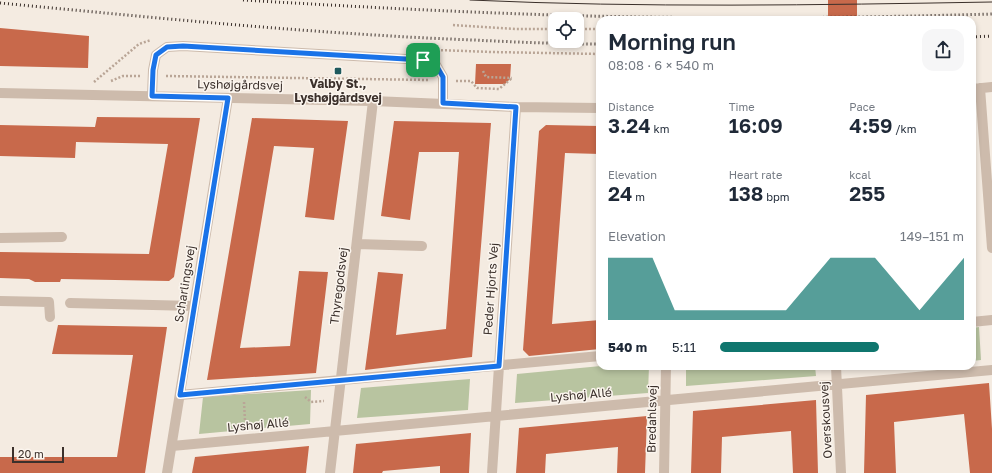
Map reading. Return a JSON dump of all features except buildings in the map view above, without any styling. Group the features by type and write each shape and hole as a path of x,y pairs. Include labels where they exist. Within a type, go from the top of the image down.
{"street":[{"path":"152,96 152,75 156,55 167,47 183,46 423,60 436,65 443,77 443,103"},
{"path":"992,87 976,88 992,248"},
{"name":"Lyshøjgårdsvej","path":"0,93 373,101 516,107 596,108"},
{"name":"Scharlingsvej","path":"167,473 228,98"},
{"name":"Thyregodsvej","path":"330,473 373,101"},
{"name":"Peder Hjorts Vej","path":"492,473 516,107"},
{"path":"0,238 62,237"},
{"path":"357,244 422,246"},
{"path":"0,301 49,302 50,317"},
{"path":"70,303 194,306"},
{"path":"976,322 992,320"},
{"path":"180,395 596,356"},
{"name":"Bredahlsvej","path":"664,473 666,370"},
{"name":"Overskousvej","path":"836,370 841,473"},
{"name":"Lyshøj Allé","path":"172,446 992,370"}],"path":[{"path":"453,25 515,29 548,29"},
{"path":"584,29 596,29"},
{"path":"110,81 123,76 152,75 444,81 471,82 477,88 499,89 512,78 486,77 483,71"}],"green space":[{"path":"976,327 979,327 981,360 976,361"},
{"path":"596,366 596,370 649,370 648,393 515,403 517,374"},
{"path":"686,370 815,370 816,376 686,386"},
{"path":"470,379 468,410 357,418 361,388"},
{"path":"311,390 310,424 199,434 203,397"}],"tram line":[{"path":"470,0 535,3 666,5 992,2"}],"railway":[{"path":"243,0 416,10 596,16"},
{"path":"0,3 236,25 355,34 596,44"},
{"path":"891,16 992,14"},
{"path":"976,37 992,36"}],"place":[{"name":"Valby St., Lyshøjgårdsvej","path":"338,71"}],"route":[{"path":"183,46 423,60 436,65 443,77 443,103 516,107 499,366 180,395 228,98 152,96 153,70 156,55 167,47 183,46"}]}
